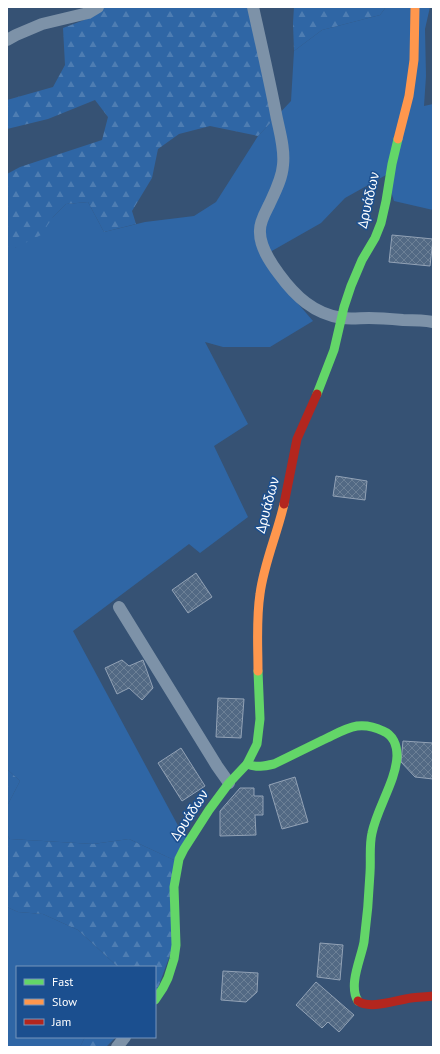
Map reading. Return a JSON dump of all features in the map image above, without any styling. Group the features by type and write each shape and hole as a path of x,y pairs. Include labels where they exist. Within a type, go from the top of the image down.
{"street":[{"path":"7,40 42,24 88,13 98,7"},
{"path":"253,7 266,65 284,160 278,184 264,215 260,228 262,243 268,256 287,284 300,298 320,312 342,318 372,318 433,322"},
{"name":"Δρυάδων","path":"156,998 168,978 174,959 176,945 174,887 179,859 203,820 229,783 247,764 255,748 259,730 260,700 257,625 260,593 269,555 282,515 297,438 334,350 346,299 355,274 380,227 392,164 409,96 414,60 415,7"},
{"path":"119,607 229,783"},
{"path":"247,764 262,767 274,764 351,727 372,727 393,737 397,750 397,759 391,780 374,822 372,832 363,944 354,985 354,993 356,999 360,1003 368,1005 433,996"},
{"path":"117,1047 124,1038"}],"green space":[{"path":"105,7 248,7 275,118 258,136 210,126 179,134 158,149 152,178 132,211 136,224 104,232 88,202 66,204 53,217 41,235 15,248 7,248 7,174 20,167 102,140 108,117 95,100 48,119 7,129 7,100 53,87 65,65 63,28 92,17"},
{"path":"294,7 386,7 380,15 322,30 294,51"},
{"path":"386,7 430,7 425,29 426,76 424,106 433,104 433,210 394,201 386,175 345,198 321,223 263,256 276,278 313,321 270,347 223,347 205,342 248,424 214,446 248,517 200,553 189,544 73,631 182,833 188,837 176,861 129,839 93,844 10,839 7,835 7,806 20,781 7,769 7,248 15,248 53,217 66,204 88,202 104,232 145,222 194,216 216,202 258,136 291,101 294,51 322,30 380,15"},
{"path":"7,769 20,781 7,806"},
{"path":"7,835 10,839 93,844 129,839 176,861 174,944 156,993 156,966 117,966 78,930 43,914 18,912 7,907"},
{"path":"7,907 18,912 43,914 78,930 117,966 16,966 16,1038 84,1038 80,1047 7,1047"},
{"path":"84,1038 115,1038 106,1047 80,1047"}],"building":[{"path":"392,235 433,239 430,266 389,262"},
{"path":"336,476 367,481 365,500 333,496"},
{"path":"196,573 212,597 188,613 172,590"},
{"path":"122,660 129,666 143,660 153,688 142,700 129,688 117,694 105,668"},
{"path":"218,698 244,699 241,738 216,737"},
{"path":"403,741 433,743 433,779 415,777 401,762"},
{"path":"181,748 205,786 182,801 158,763"},
{"path":"295,777 308,822 282,829 269,785"},
{"path":"240,788 254,788 254,796 263,796 263,815 255,815 256,835 220,836 220,811"},
{"path":"320,943 343,945 340,980 317,977"},
{"path":"223,971 258,973 257,992 246,1002 221,1000"},
{"path":"316,982 354,1015 339,1032 328,1022 322,1028 296,1005"}],"traffic: fast":[{"path":"317,394 334,350 344,307 351,286 362,260 375,238 381,223 398,139"},
{"path":"156,998 168,978 174,959 176,945 174,887 179,859 209,810 229,783 247,764 257,744 260,719 258,671"},
{"path":"247,764 257,766 274,764 348,728 357,726 374,727 389,735 394,741 397,752 396,765 390,785 374,824 371,838 369,890 364,942 356,972 354,987 355,995 358,1001"}],"traffic: slow":[{"path":"398,139 409,96 414,60 415,7"},
{"path":"258,671 258,623 260,594 264,571 284,504"}],"traffic: jam":[{"path":"284,504 297,439 317,394"},
{"path":"358,1001 363,1004 376,1005 411,998 433,996"}]}
